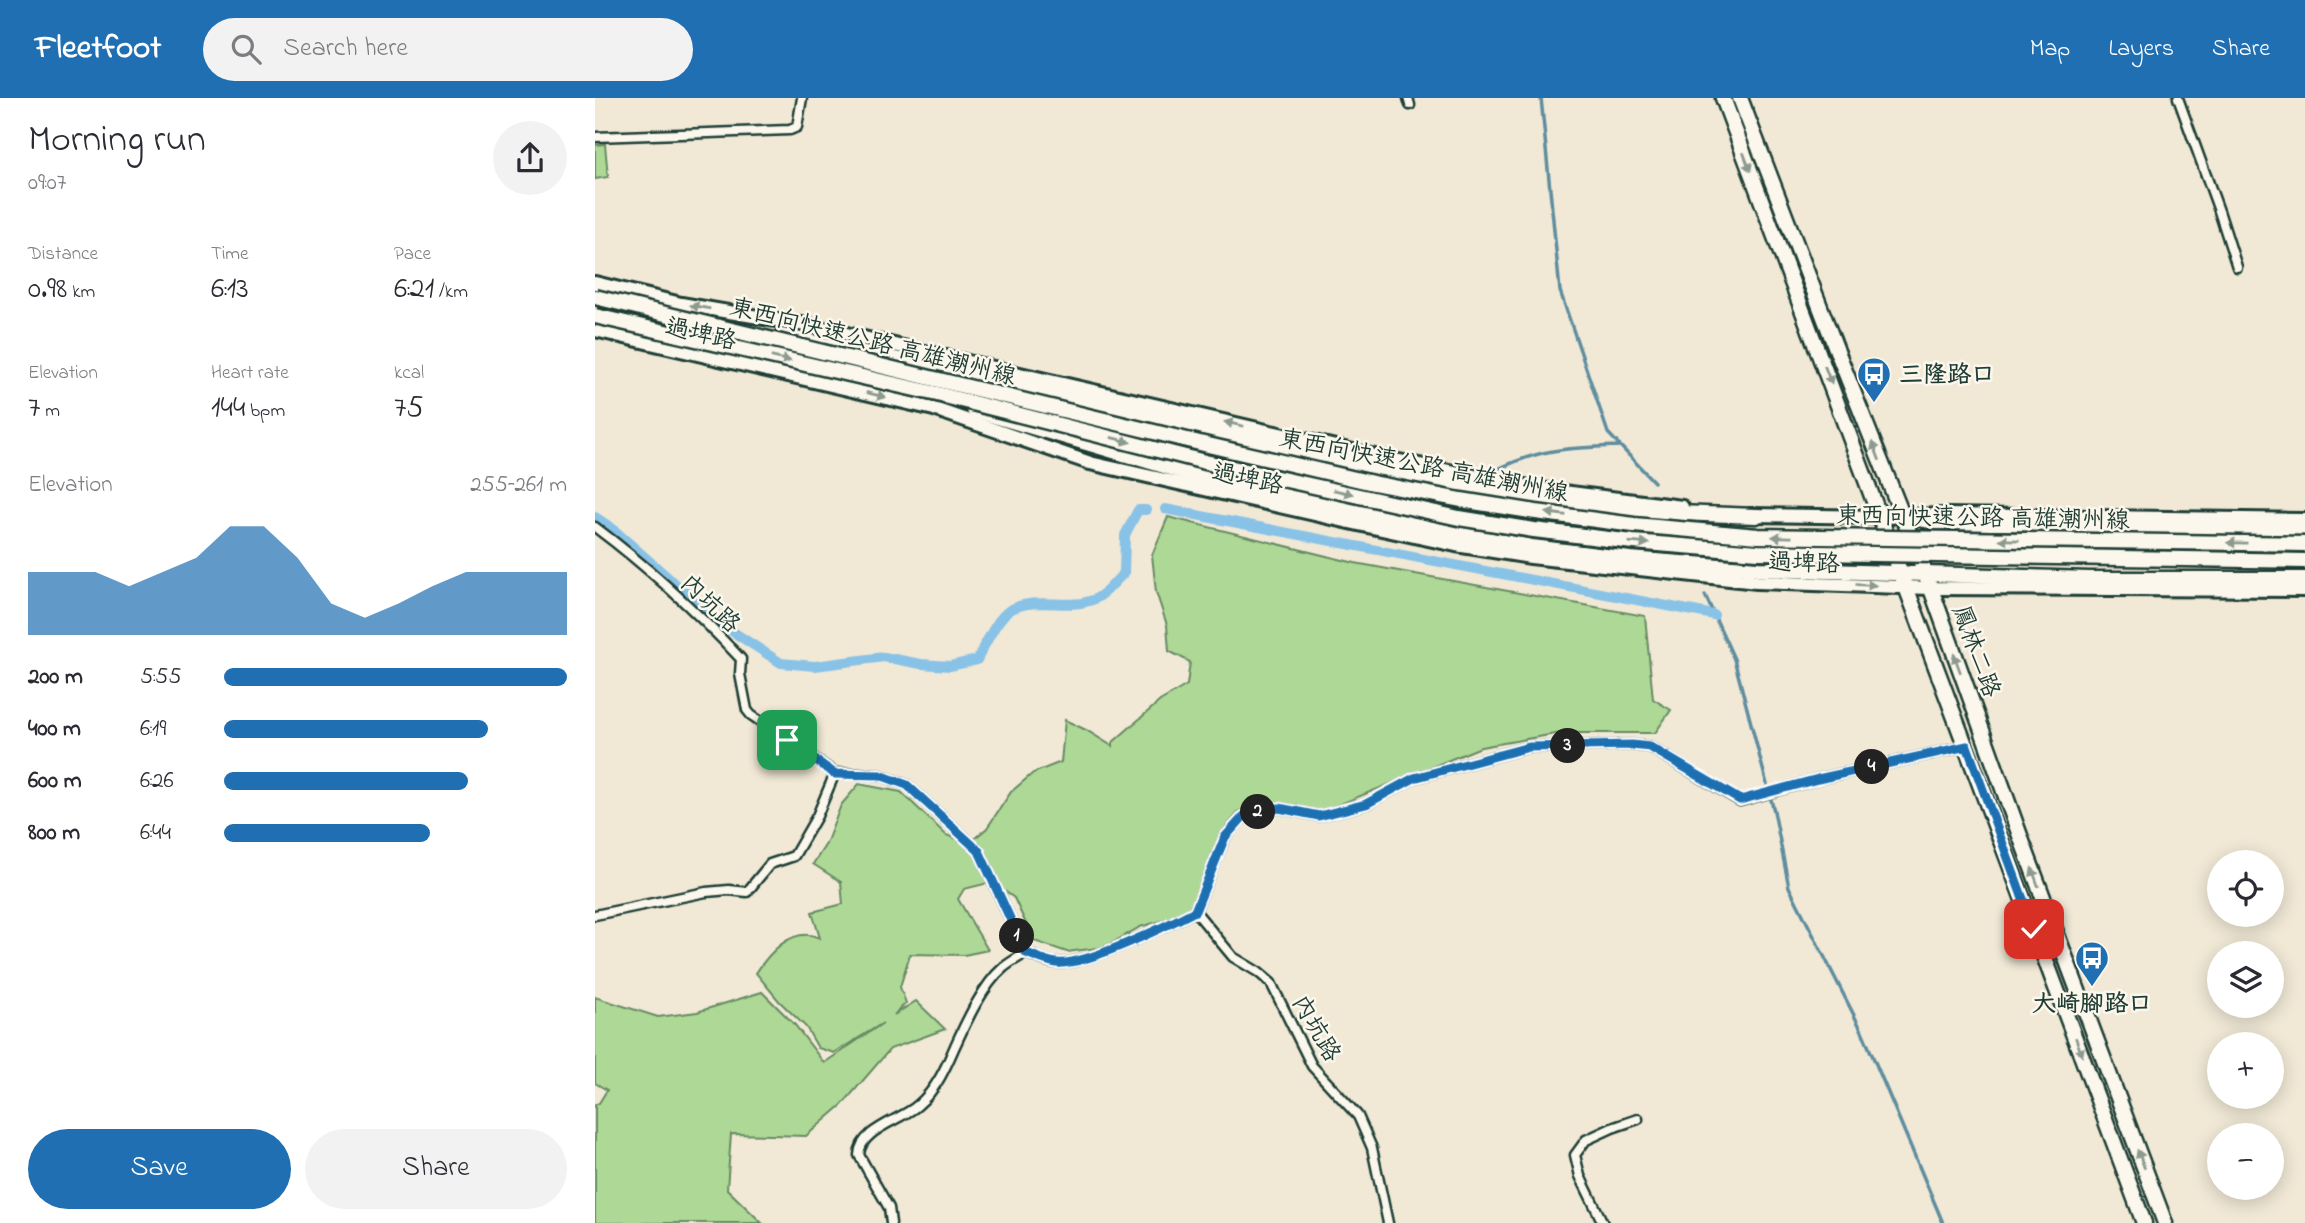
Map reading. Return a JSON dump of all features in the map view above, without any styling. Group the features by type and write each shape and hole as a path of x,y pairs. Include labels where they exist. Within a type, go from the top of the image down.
{"main road":[{"name":"鳳林二路","path":"1723,98 1906,581 2144,1223"},
{"name":"鳳林二路","path":"1740,98 1928,582 2165,1223"},
{"name":"過埤路","path":"595,283 681,304 812,326 1391,460 1539,489 1756,516 1881,517 1944,514 2305,520"},
{"name":"東西向快速公路 高雄潮州線","path":"595,297 1246,454 1461,500 1537,512 1634,525 1758,536 2305,544"},
{"name":"東西向快速公路 高雄潮州線","path":"595,316 937,394 1217,464 1459,518 1534,530 1633,542 1758,552 2305,561"},
{"path":"679,317 944,369 1376,469 1464,486 1653,512 1756,516"},
{"name":"過埤路","path":"595,330 934,409 1090,463 1456,545 1544,559 1757,582 1906,581"},
{"path":"937,394 960,405 1202,477 1444,531 1532,547 1630,559 1906,581 2305,590"},
{"path":"1902,516 1937,522 2305,529"},
{"path":"1928,582 2305,579"}],"street":[{"path":"595,137 790,130 797,127 802,98"},
{"path":"2178,98 2237,267"},
{"name":"內坑路","path":"595,527 634,556 741,659 740,674 747,710 751,715 835,774"},
{"path":"595,915 706,892 747,892 770,864 794,856 817,817 835,774 880,775 907,785 979,851 1026,953 1057,963 1083,960 1166,926 1195,911 1225,837 1244,816 1279,808 1319,816 1366,804 1414,778 1529,747 1650,747 1740,800 1967,746"},
{"name":"內坑路","path":"1195,911 1233,957 1271,983 1312,1066 1358,1116 1372,1148 1388,1223"},
{"path":"891,1223 889,1208 859,1155 859,1147 875,1130 918,1105 941,1076 962,1031 994,978 1003,968 1026,953"},
{"path":"1603,1223 1580,1175 1575,1155 1586,1140 1639,1119"}],"green space":[{"path":"605,144 608,177 595,179 595,145"},
{"path":"1168,517 1355,563 1645,616 1653,699 1671,710 1655,733 1561,733 1481,747 1321,812 1284,806 1262,811 1235,833 1215,864 1193,912 1140,927 1105,947 1067,952 1034,941 1014,898 992,882 964,889 958,899 988,950 964,955 910,954 900,987 906,1003 894,1015 916,1001 945,1029 890,1049 842,1105 806,1136 731,1134 727,1189 762,1223 595,1223 595,1105 607,1090 595,1083 595,997 658,1017 697,1012 762,992 795,1025 824,1063 883,1023 834,1053 818,1048 806,1027 779,1001 756,973 775,950 791,938 810,935 820,938 812,912 843,904 841,882 813,864 826,844 841,805 859,784 901,792 946,835 969,843 987,828 1011,792 1033,773 1061,762 1065,720 1112,746 1112,743 1160,701 1187,685 1190,662 1169,651 1167,625 1156,592 1152,555"}],"waterway":[{"path":"1541,98 1560,291 1608,433 1654,482"},
{"path":"1496,470 1542,453 1619,446"},
{"path":"1165,509 1714,615"},
{"path":"595,517 613,529 721,624 781,663 815,666 884,657 950,666 977,660 996,625 1010,610 1031,604 1074,604 1095,599 1103,594 1124,573 1125,535 1138,510 1146,510"},
{"path":"1705,595 1734,659 1774,811 1789,887 1862,1031 1943,1223"}],"place":[{"name":"三隆路口","path":"1874,404"},
{"name":"大崎腳路口","path":"2092,988"}],"route":[{"path":"787,740 835,774 880,775 907,785 979,851 1026,953 1057,963 1083,960 1166,926 1195,911 1225,837 1244,816 1279,808 1319,816 1366,804 1414,778 1529,747 1650,747 1740,800 1818,779 1967,746 2034,929"}]}
